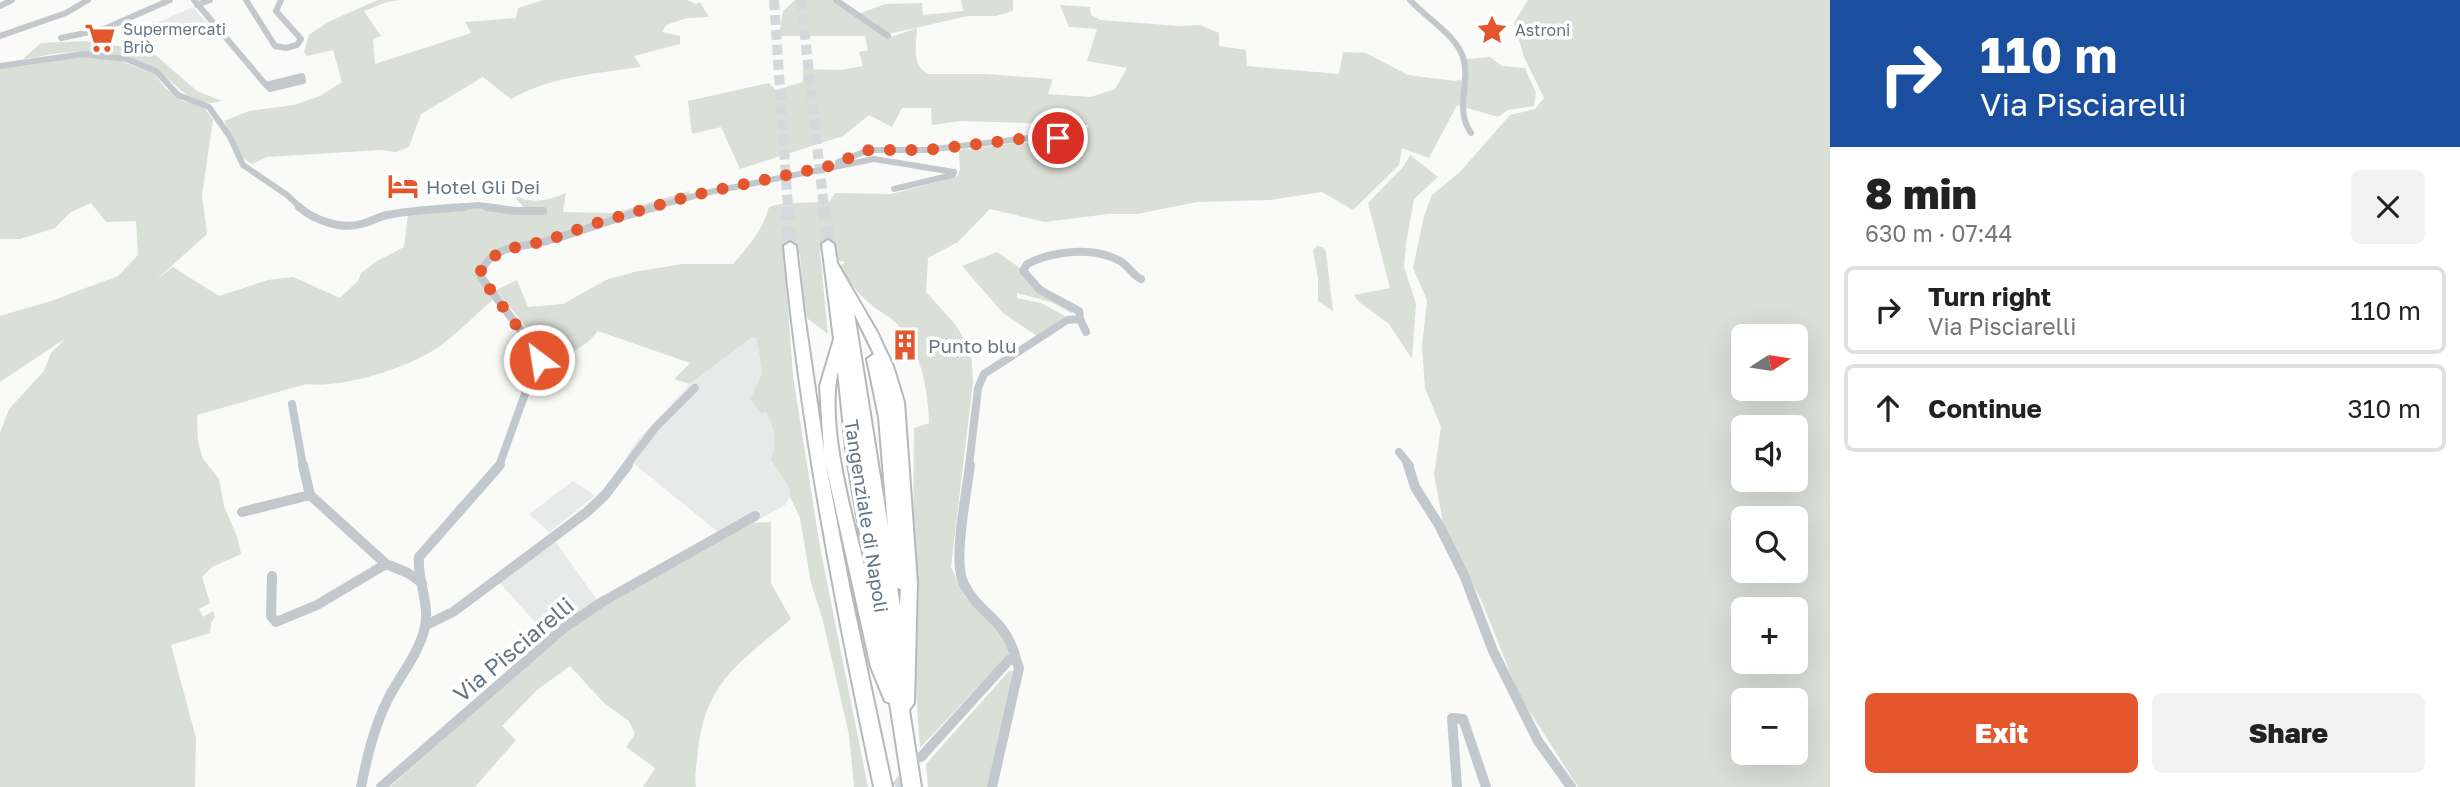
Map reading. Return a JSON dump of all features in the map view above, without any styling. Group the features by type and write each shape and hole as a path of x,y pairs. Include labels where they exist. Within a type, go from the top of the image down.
{"highway":[{"name":"Tangenziale di Napoli","path":"828,244 847,290 840,336 854,458 904,729 912,787"},
{"name":"Tangenziale di Napoli","path":"790,246 798,338 819,482 883,787"},
{"path":"847,290 893,383 897,402 906,520 908,616 902,696"},
{"path":"847,290 866,377 899,632 904,729"},
{"path":"847,290 879,375 886,417 907,649"},
{"path":"847,290 862,463 902,696"},
{"path":"840,336 827,386 831,453 880,667 902,696"},
{"path":"840,336 838,375 843,438 902,696"},
{"path":"873,340 884,375 892,416 908,616"}],"street":[{"path":"0,6 12,0"},
{"path":"0,36 66,13 88,0"},
{"path":"61,38 81,37 107,29 170,0"},
{"path":"196,2 210,0"},
{"path":"246,0 275,47 286,48 297,45 301,39 278,15 276,11 281,0"},
{"path":"836,0 888,36"},
{"path":"1410,0 1463,56 1467,79 1462,117 1464,126 1471,133"},
{"path":"196,2 266,85 270,89 303,81 302,76 266,85"},
{"path":"0,66 83,54 126,59 156,71 178,95 209,107 230,137 243,165 287,195 306,213 326,222 359,226 386,215 478,205 515,211 543,211"},
{"path":"0,60 17,62"},
{"path":"829,166 869,150 935,149 1037,137 1074,137"},
{"path":"361,787 368,747 377,723 420,642 426,625 419,557 494,476 501,464 539,360 481,277 481,270 486,262 503,250 546,241 590,225 694,195 829,166 885,159 954,172 953,175 894,189"},
{"path":"1086,332 1079,311 1027,279 1023,271 1027,264 1067,251 1077,252 1120,260 1135,278 1141,279"},
{"path":"992,787 1019,668 1010,634 1002,623 969,595 958,569 978,388 984,374 1067,320 1080,319"},
{"path":"426,625 453,612 587,512 605,495 655,428 695,388"},
{"path":"292,404 310,495 386,564 408,573 422,583"},
{"path":"1399,452 1410,467 1415,487 1439,525 1464,575 1493,651 1538,741 1571,787"},
{"path":"242,513 310,495"},
{"name":"Via Pisciarelli","path":"381,787 565,627 602,602 755,516"},
{"path":"272,576 271,616 276,622 317,604 351,583 366,579 386,564"},
{"path":"921,757 1009,660 1016,659"},
{"path":"1457,787 1451,718 1463,719 1486,787"}],"shaded area":[{"path":"378,0 401,0 364,11 381,36 373,39 375,64 471,33 465,22 516,18 518,8 544,0 687,0 696,4 700,2 709,17 687,18 666,25 662,32 680,36 680,44 634,56 641,67 557,81 511,99 483,77 421,114 409,147 396,152 381,150 267,157 252,164 243,158 224,121 249,111 294,105 320,96 342,82 333,50 307,56 304,52 309,35 328,22"},
{"path":"795,0 832,0 888,38 917,28 917,60 928,74 986,74 1053,79 1048,94 1091,97 1115,89 1127,68 1087,61 1097,29 1069,27 1060,5 1090,7 1091,15 1101,20 1200,25 1219,33 1219,46 1246,50 1247,66 1339,74 1343,52 1366,53 1408,75 1455,81 1468,78 1466,59 1490,57 1502,66 1525,68 1536,93 1534,106 1508,110 1498,117 1457,105 1429,158 1402,148 1399,165 1353,210 1322,192 1270,200 1197,202 1137,214 1108,214 1045,222 990,209 958,242 928,258 926,292 955,324 971,350 973,382 951,567 965,597 999,625 1015,654 1006,657 920,748 914,628 913,508 914,428 929,423 922,371 912,347 898,325 852,285 841,266 845,262 838,261 835,246 823,244 820,252 828,334 808,319 804,311 800,255 792,247 784,250 793,376 820,547 868,787 854,787 849,735 823,621 811,583 800,518 790,497 789,487 771,460 775,440 769,419 766,412 761,413 750,399 762,374 757,339 752,337 690,384 674,379 690,363 598,331 587,343 575,350 561,355 545,355 496,290 517,280 528,307 563,304 606,280 634,272 683,264 733,264 759,230 769,207 830,201 835,193 891,194 957,177 960,170 959,150 1017,143 1080,142 1089,125 961,121 932,125 931,108 902,108 892,127 869,115 843,136 740,169 721,127 692,134 688,101 769,83 776,90 803,82 803,69 840,70 863,66 859,52 868,50 865,36 779,36 783,11"},
{"path":"961,0 1013,0 1013,11 996,16 968,16 888,34 858,14 885,4 922,3 923,15 963,11"},
{"path":"1528,0 1830,0 1830,787 1578,787 1519,695 1482,602 1444,527 1434,475 1441,427 1425,388 1422,346 1427,300 1413,268 1424,216 1432,195 1460,172 1510,115 1535,109 1544,98 1524,57 1514,23"},
{"path":"193,7 209,26 182,36 177,31 170,33 145,28"},
{"path":"84,41 151,51 197,91 222,101 199,101 153,68 98,53 61,53 23,59 41,43"},
{"path":"73,56 114,59 154,73 164,87 183,101 203,106 213,120 202,195 207,234 156,280 173,267 219,296 268,280 293,277 340,298 358,281 361,273 404,247 408,213 474,207 527,211 512,194 526,200 539,201 566,193 563,212 614,213 689,191 689,194 586,224 556,236 494,252 485,258 478,268 478,279 494,299 440,346 412,362 357,380 321,385 306,384 197,415 198,442 203,459 219,479 224,506 238,539 241,554 212,567 202,577 210,603 199,609 203,617 213,611 215,617 210,633 171,645 196,738 195,787 0,787 0,433 9,409 44,371 51,353 66,338 0,382 0,316 51,301 118,276 138,255 136,221 106,222 91,203 71,212 55,228 20,239 0,239 0,67"},
{"path":"1410,155 1438,177 1414,199 1406,244 1404,267 1416,304 1412,359 1389,324 1359,302 1354,295 1390,288 1368,203 1404,166"},
{"path":"1317,246 1323,247 1326,252 1333,311 1318,301 1318,278 1313,250"},
{"path":"997,252 1020,268 1023,278 1035,288 1074,312 1071,313 1051,302 1017,293 1017,298 1041,303 1065,316 1037,336 1003,313 962,266"},
{"path":"752,337 757,339 762,374 750,399 766,412 777,439 771,460 789,487 790,497 785,505 725,538 626,457 637,441 690,384"},
{"path":"573,481 595,496 549,532 529,514"},
{"path":"771,522 771,583 791,619 742,660 718,689 702,726 696,787 643,787 655,768 626,747 635,734 629,721 605,704 570,666 537,690 502,726 516,740 475,787 390,787 552,641 601,606 752,523"},
{"path":"554,539 601,606 552,641 499,582"},
{"path":"1009,671 1013,671 1012,678 987,787 928,787 926,764"}],"tunnel":[{"path":"774,0 788,208"},
{"path":"801,0 824,208"},
{"path":"787,207 790,246"},
{"path":"824,207 828,244"},
{"path":"896,787 907,773"}],"place":[{"name":"Astroni","path":"1492,30"},
{"name":"Supermercati Briò","path":"100,38"},
{"name":"Hotel Gli Dei","path":"403,186"},
{"name":"Punto blu","path":"905,345"}],"route":[{"path":"539,360 480,274 486,262 503,250 546,241 590,225 694,195 829,166 869,150 944,149 1037,137 1058,138"}]}
